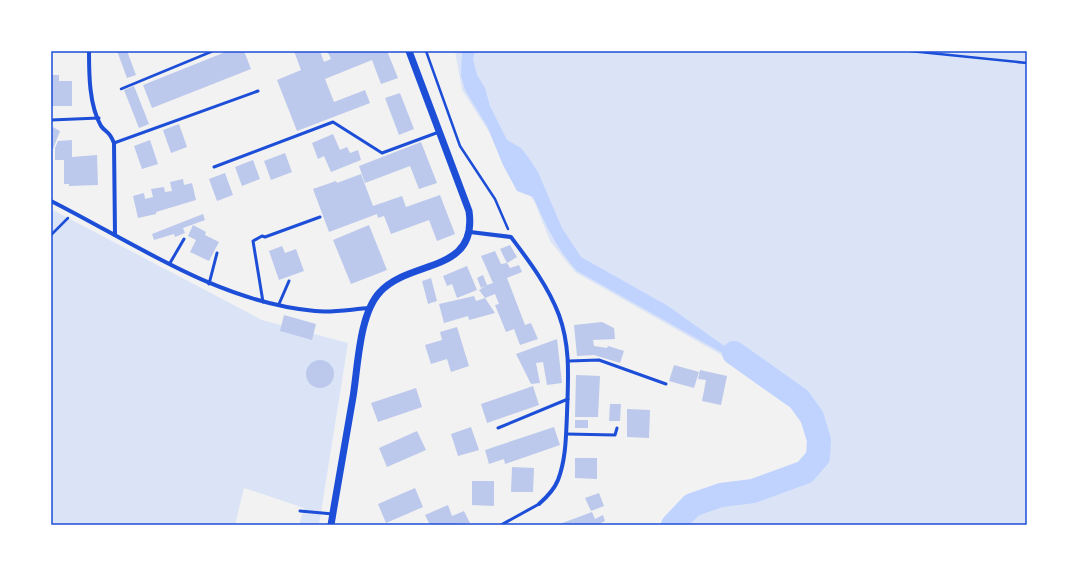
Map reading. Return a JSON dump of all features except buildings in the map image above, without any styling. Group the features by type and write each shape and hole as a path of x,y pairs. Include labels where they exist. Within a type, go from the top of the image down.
{"street":[{"path":"88,51 89,88 101,126 110,133 114,143 115,235"},
{"path":"331,525 362,341 370,308 377,296 386,286 406,276 444,261 458,252 465,244 470,232 469,211 409,51"},
{"path":"51,201 209,284 251,299 316,311 370,308"},
{"path":"470,232 511,237 532,264 553,302 564,330 569,361 566,434 563,464 558,481 550,494 539,504"}],"lane":[{"path":"114,143 258,91"},
{"path":"51,120 99,118"},
{"path":"214,167 332,122 382,153 439,132"},
{"path":"263,302 253,241 262,236 265,237 320,217"},
{"path":"170,264 184,239"},
{"path":"209,284 217,253"},
{"path":"279,304 288,281"},
{"path":"569,361 599,360 666,384"},
{"path":"498,428 568,399"},
{"path":"566,434 615,435 617,428"},
{"path":"501,525 539,504"},
{"path":"300,511 333,514"}],"path":[{"path":"122,89 213,51"},
{"path":"426,51 460,146 496,199 511,237"},
{"path":"910,51 1027,63"},
{"path":"51,235 74,213"}],"shaded area":[{"path":"455,51 1027,51 1027,525 666,525 700,492 753,488 802,469 813,457 810,421 725,357 575,272 550,241 535,203 462,90"},
{"path":"51,209 262,320 348,343 319,525 299,525 304,508 244,488 235,525 51,525"}],"water":[{"path":"462,51 475,51 473,59 477,75 485,88 490,106 507,140 521,148 538,172 562,228 581,257 668,306 799,399 726,355 577,271 557,245 533,197 517,191 503,165 487,126 465,90 461,76"}],"waterway":[{"path":"673,525 692,505 721,495 753,491 805,472 818,457 819,440 812,417 799,399 734,353"}]}
